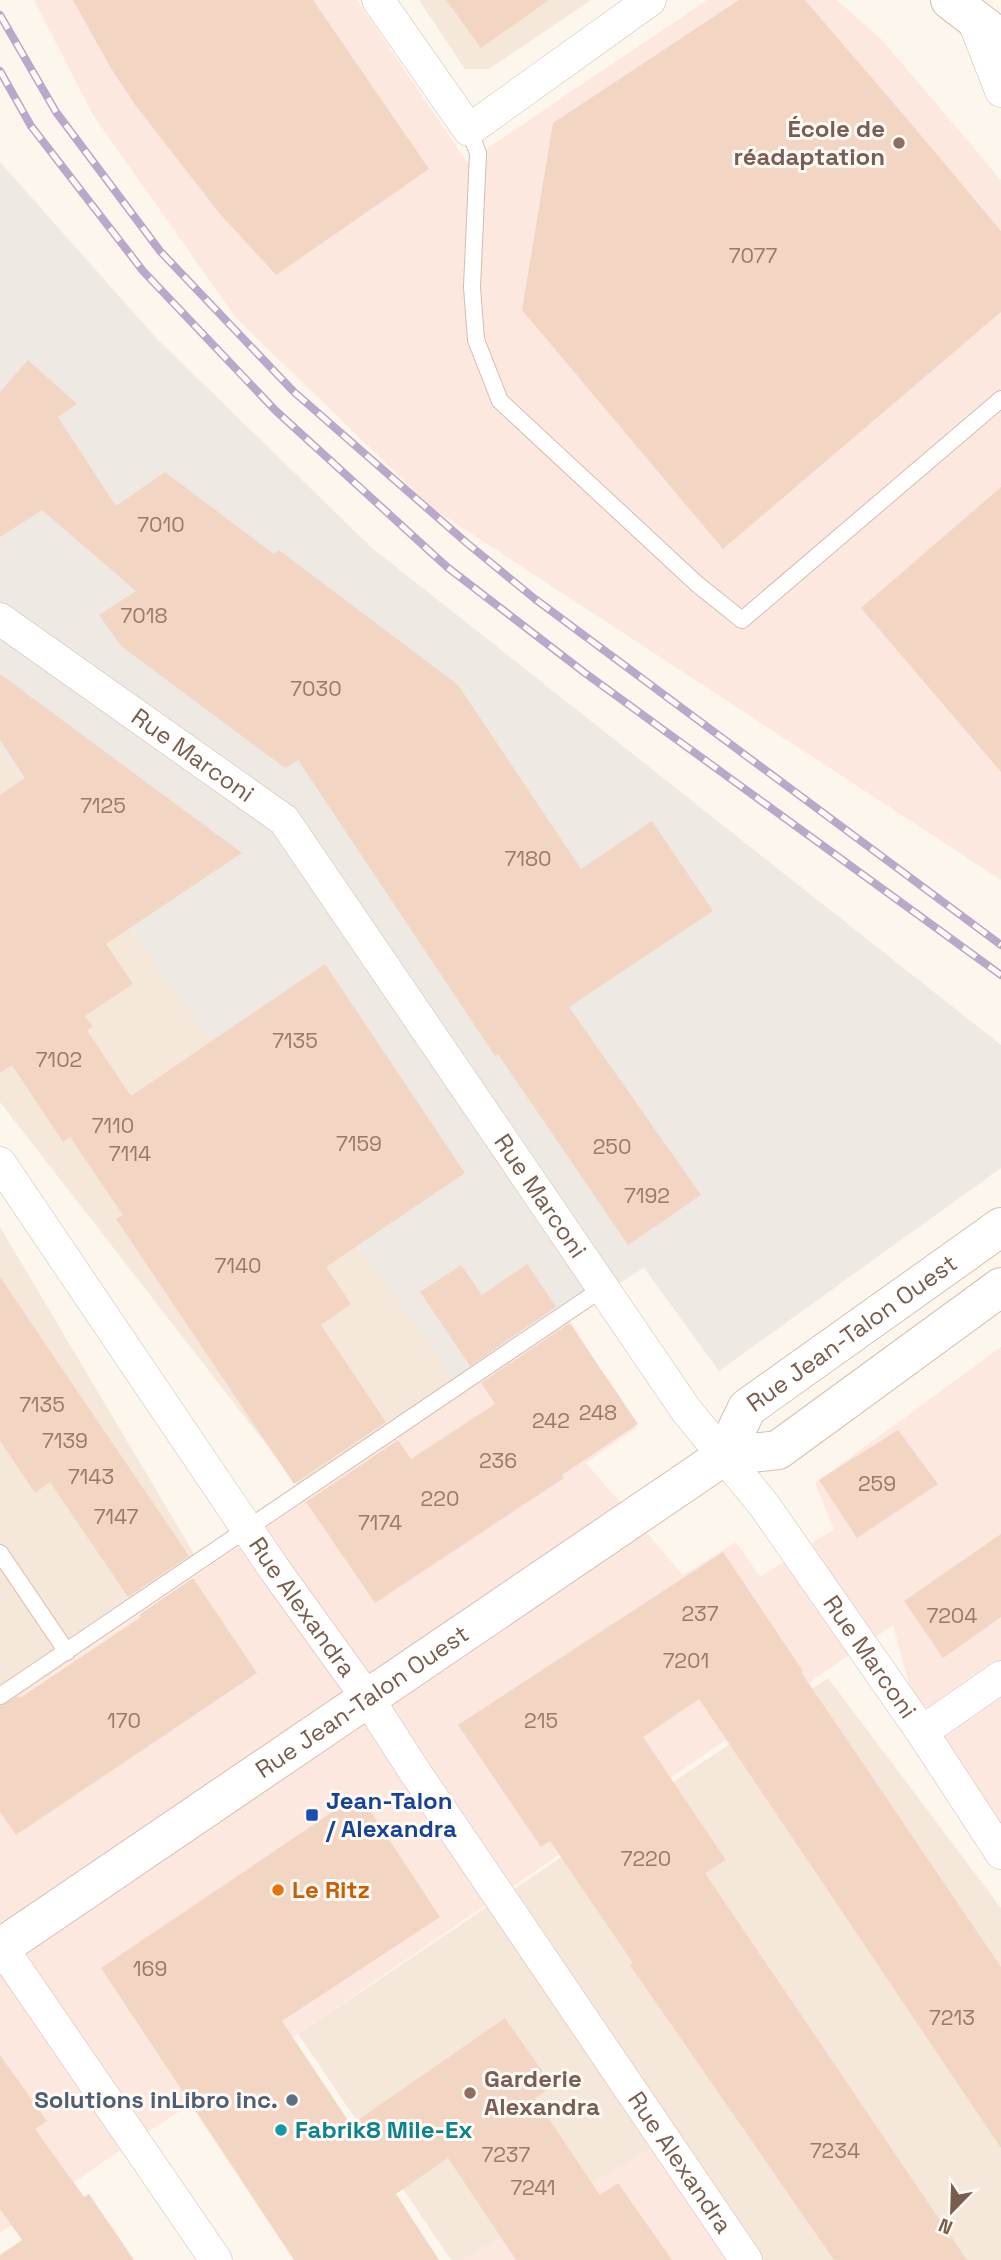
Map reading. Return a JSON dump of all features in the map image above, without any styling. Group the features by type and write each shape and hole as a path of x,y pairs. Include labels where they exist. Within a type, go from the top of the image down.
{"main road":[{"name":"Rue Jean-Talon Ouest","path":"724,1456 747,1408 1001,1227"},
{"name":"Rue Jean-Talon Ouest","path":"0,1947 724,1456 778,1450 1001,1287"}],"street":[{"path":"378,0 469,130 650,0"},
{"path":"975,19 1001,91"},
{"name":"Rue Marconi","path":"0,619 284,820 686,1410 764,1505 922,1732 1001,1853"},
{"name":"Rue Alexandra","path":"0,1163 247,1529 368,1699 746,2260"},
{"path":"922,1732 1001,1677"},
{"path":"0,1947 216,2260"}],"lane":[{"path":"469,130 478,153 472,287 475,340 500,401 696,584 742,620 1001,399"},
{"path":"0,1696 603,1288"},
{"path":"0,1553 67,1652"}],"shaded area":[{"path":"34,0 357,0 467,162 707,0 837,0 882,40 1001,180 1001,880 432,508 236,318 93,115"},
{"path":"419,0 591,0 489,69 465,69"},
{"path":"0,162 158,340 372,548 1001,1045 1001,1168 719,1371 644,1268 567,1316 464,1392 0,748"},
{"path":"0,748 464,1392 307,1497 0,1102"},
{"path":"0,1227 203,1569 0,1710"},
{"path":"567,1316 636,1428 586,1463 683,1575 736,1542 760,1577 834,1529 815,1483 1001,1347 1001,1852 922,1732 893,1625 298,2034 0,2233 0,1710 464,1392"},
{"path":"828,1678 1001,1908 1001,2260 451,2260 298,2034"},
{"path":"664,2141 746,2260 462,2260"}],"building":[{"path":"73,0 313,0 429,169 276,275 220,214 136,106 112,70"},
{"path":"446,0 549,0 481,48"},
{"path":"739,0 805,0 908,120 1001,231 1001,312 723,549 522,310 553,123"},
{"path":"28,360 77,404 58,417 116,506 165,472 274,554 279,550 458,685 581,869 652,821 713,911 569,1007 701,1195 628,1245 498,1054 495,1056 298,760 285,768 121,646 99,615 136,591 42,510 0,537 0,392"},
{"path":"1001,487 1001,772 861,608"},
{"path":"0,674 242,853 106,944 133,984 85,1016 93,1027 87,1030 131,1096 325,964 465,1173 326,1267 351,1304 321,1325 386,1422 294,1484 116,1219 123,1215 70,1137 63,1142 12,1065 0,1073 0,795 25,778 0,740"},
{"path":"527,1264 556,1307 470,1366 420,1292 461,1265 482,1295"},
{"path":"0,1277 189,1556 128,1597 50,1482 35,1493 0,1441"},
{"path":"568,1324 638,1424 562,1475 564,1478 375,1603 306,1502 398,1440 411,1459 495,1404 481,1383"},
{"path":"898,1430 938,1484 857,1538 819,1480"},
{"path":"1001,1534 1001,1617 943,1658 904,1601"},
{"path":"723,1552 1001,1967 1001,2148 699,1699 643,1737 726,1860 705,1873 967,2260 834,2260 630,1965 633,1963 550,1841 541,1847 458,1725"},
{"path":"193,1578 257,1673 16,1835 0,1812 0,1706 18,1696 20,1698 141,1617 140,1614"},
{"path":"359,1794 440,1917 282,2021 351,2125 505,2018 553,2086 535,2098 600,2195 618,2183 672,2260 516,2260 448,2158 396,2194 439,2260 294,2260 101,1968"},
{"path":"0,2055 47,2121 35,2129 84,2197 89,2194 134,2260 0,2260 0,2255 22,2240 0,2209"}],"railway":[{"path":"0,15 56,112 160,251 294,392 535,599 1001,945"},
{"path":"0,71 31,126 143,271 275,410 447,567 585,673 1001,975"}],"place":[{"name":"École de réadaptation","path":"899,143"},
{"name":"Jean-Talon / Alexandra","path":"312,1815"},
{"name":"Le Ritz","path":"278,1890"},
{"name":"Garderie Alexandra","path":"470,2093"},
{"name":"Solutions inLibro inc.","path":"292,2100"},
{"name":"Fabrik8 Mile-Ex","path":"281,2130"}]}
